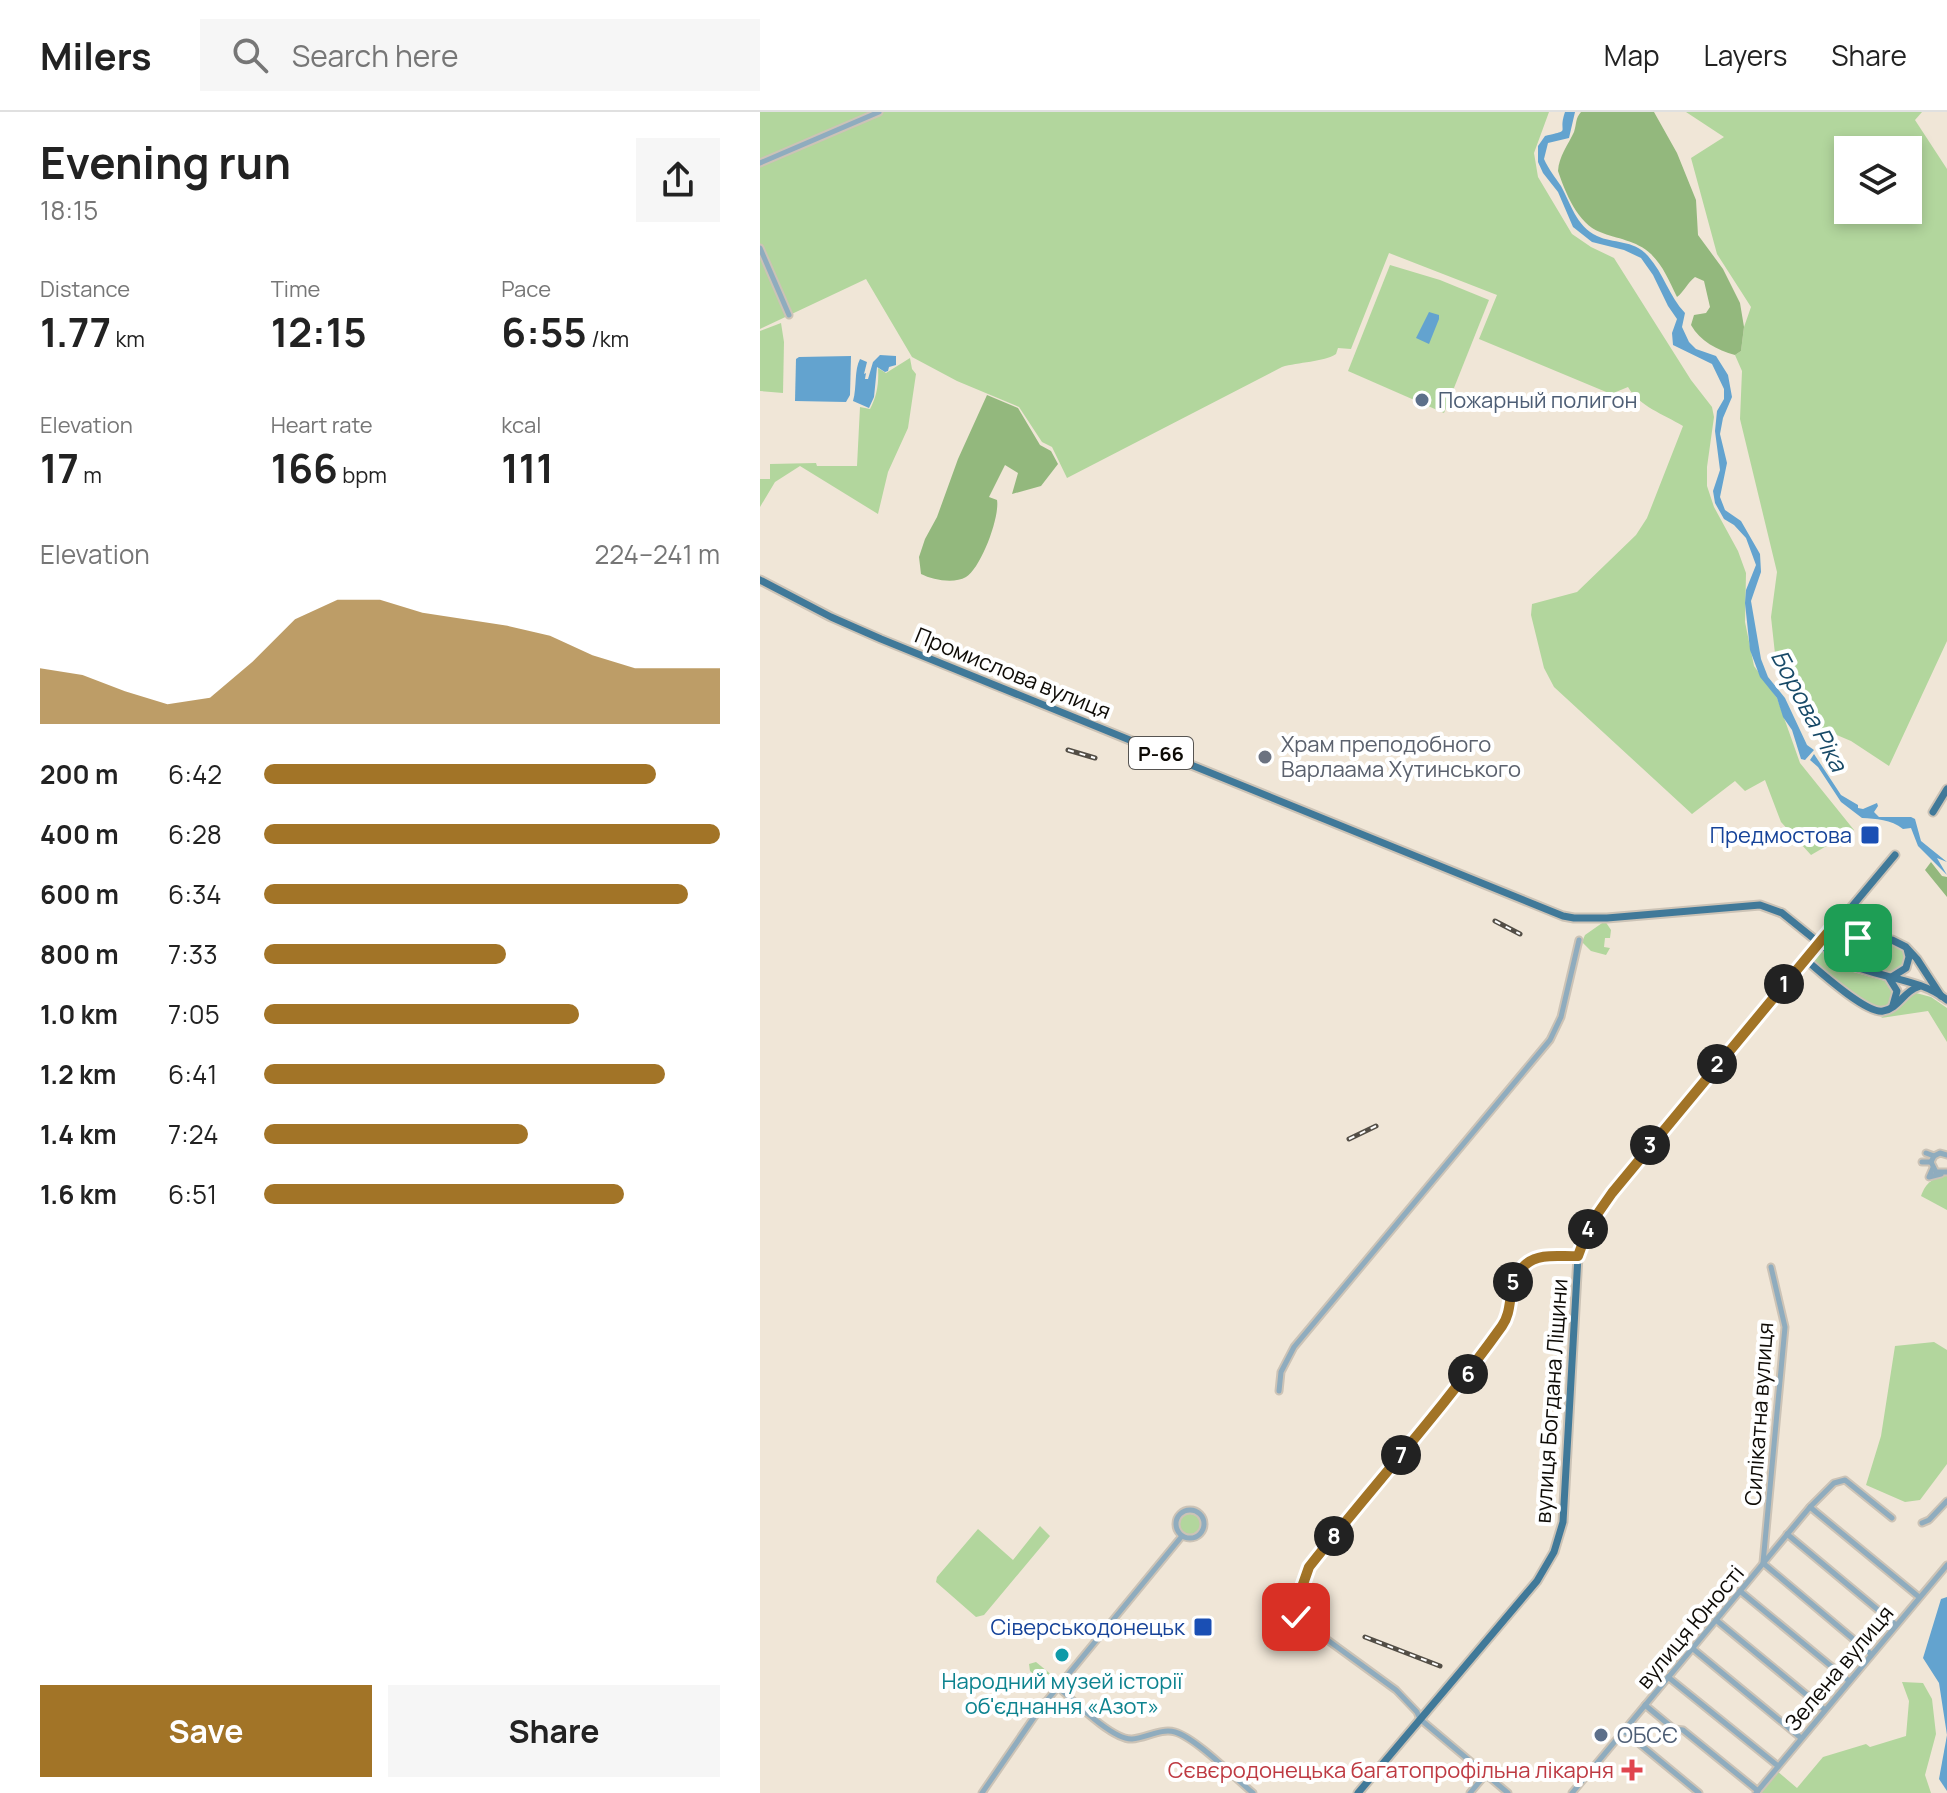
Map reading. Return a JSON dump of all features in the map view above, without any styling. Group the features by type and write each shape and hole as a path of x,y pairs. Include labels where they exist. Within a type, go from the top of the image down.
{"main road":[{"name":"Промислова вулиця","path":"761,580 881,639 1563,916 1607,918 1760,905 1782,913 1834,955 1857,969 1889,978"},
{"path":"1933,812 1947,789"},
{"path":"1895,855 1834,925 1853,937 1892,940 1906,947 1944,998"},
{"name":"вулиця Богдана Ліщини","path":"1358,1793 1537,1581 1558,1545 1563,1522 1578,1256 1589,1226 1612,1193 1834,925"},
{"path":"1889,978 1906,968 1909,957 1906,947"},
{"path":"1805,959 1871,1009 1881,1011 1892,1006 1907,992 1918,987"},
{"path":"1889,978 1944,998"},
{"path":"1889,978 1897,994 1892,1006"}],"street":[{"path":"760,163 879,112"},
{"path":"760,248 789,315"},
{"path":"1279,1391 1281,1372 1294,1347 1550,1040 1561,1017 1579,940"},
{"path":"1944,1173 1932,1163 1940,1153 1947,1155"},
{"path":"1508,1793 1420,1719 1396,1690 1296,1617 1309,1567 1468,1374 1506,1320 1513,1282 1523,1266 1544,1256 1578,1256"},
{"name":"Силікатна вулиця","path":"1763,1563 1785,1327 1771,1267"},
{"name":"вулиця Юності","path":"1572,1793 1787,1534 1834,1483 1845,1480 1892,1518"},
{"path":"1922,1523 1947,1501"},
{"path":"1810,1507 1919,1597"},
{"path":"982,1793 1051,1693 1176,1543 1180,1534 1176,1522 1181,1513 1189,1510 1200,1515 1204,1526 1200,1535 1189,1538 1180,1534"},
{"path":"1787,1534 1896,1625"},
{"path":"1763,1563 1871,1654"},
{"name":"Зелена вулиця","path":"1757,1792 1947,1565"},
{"path":"1740,1591 1849,1681"},
{"path":"1716,1620 1825,1710"},
{"path":"1692,1648 1801,1738"},
{"path":"1668,1677 1778,1766"},
{"path":"1057,1686 1119,1736 1134,1739 1166,1731 1182,1736 1253,1793"},
{"path":"1645,1705 1674,1729 1683,1730 1757,1792"},
{"path":"1624,1731 1699,1793"},
{"path":"1470,1793 1486,1774"}],"green space":[{"path":"760,112 1549,112 1534,153 1538,177 1572,234 1614,258 1691,380 1712,407 1714,417 1707,486 1746,573 1745,622 1754,666 1777,698 1800,763 1854,830 1811,855 1781,822 1765,780 1745,791 1735,781 1692,814 1554,687 1544,668 1531,615 1532,604 1577,592 1636,535 1647,518 1683,426 1645,405 1628,387 1611,394 1479,339 1497,295 1389,253 1351,349 1338,348 1331,357 1282,367 1067,478 1052,447 1042,442 1019,407 957,381 912,357 866,279 760,329"},
{"path":"1581,112 1654,112 1677,153 1696,200 1698,235 1723,269 1740,303 1744,327 1741,351 1735,355 1710,344 1691,325 1694,315 1706,313 1710,307 1704,281 1695,277 1677,297 1663,269 1651,254 1633,243 1592,228 1573,206 1558,171"},
{"path":"1686,112 1922,112 1915,120 1947,169 1947,641 1889,766 1851,741 1813,725 1776,663 1771,617 1777,572 1740,419 1742,371 1735,355 1741,351 1751,307 1717,254 1691,158 1724,137"},
{"path":"1390,265 1440,280 1489,300 1444,413 1348,371"},
{"path":"781,323 784,342 783,393 760,391 760,331"},
{"path":"910,358 916,374 908,428 888,472 878,514 800,466 775,482 760,507 760,479 770,479 770,464 857,466 860,407 870,409 877,389 878,368 886,373"},
{"path":"987,395 1018,408 1040,445 1051,451 1058,464 1041,486 1012,494 1018,473 1005,465 989,497 997,500 996,518 978,564 961,579 931,578 921,574 919,557"},
{"path":"1931,862 1942,876 1947,877 1947,897 1925,870"},
{"path":"1605,921 1611,930 1610,938 1605,938 1604,947 1610,948 1606,955 1591,951 1582,942 1585,935"},
{"path":"1841,937 1888,942 1902,947 1904,960 1889,975 1846,961 1823,941"},
{"path":"1818,948 1853,972 1889,982 1894,990 1887,1008 1873,1008 1823,972 1815,961"},
{"path":"1916,993 1931,997 1947,1008 1947,1042 1928,1011 1881,1018"},
{"path":"1947,1175 1947,1210 1921,1196 1931,1181"},
{"path":"1934,1342 1947,1350 1947,1464 1920,1500 1905,1502 1866,1485 1881,1436 1895,1346"},
{"path":"1186,1514 1194,1514 1201,1525 1194,1536 1186,1536 1179,1529 1179,1521"},
{"path":"1040,1526 1050,1536 984,1615 976,1617 936,1582 978,1529 1013,1560"},
{"path":"1036,1662 1053,1676 1050,1683 1045,1684 1030,1671 1029,1664"},
{"path":"1902,1682 1923,1683 1932,1699 1936,1734 1925,1775 1931,1793 1759,1793 1777,1771 1797,1788 1823,1757 1906,1736 1909,1701"}],"water":[{"path":"1565,112 1575,112 1569,138 1548,143 1544,159 1575,214 1590,232 1629,244 1648,256 1685,313 1682,327 1689,342 1696,349 1716,356 1728,375 1732,397 1720,434 1727,463 1720,497 1725,510 1741,521 1760,554 1761,572 1751,601 1761,659 1768,677 1785,698 1807,745 1814,750 1805,760 1801,759 1777,698 1760,677 1750,650 1745,603 1746,590 1756,565 1746,538 1724,519 1715,503 1713,491 1720,470 1715,431 1724,389 1712,364 1673,345 1672,333 1677,319 1641,258 1592,242 1573,227 1558,192 1538,162 1538,146 1545,136 1562,131"},
{"path":"1429,312 1439,315 1439,319 1429,344 1416,338"},
{"path":"880,355 896,356 896,365 885,372 877,367 874,397 869,408 853,401 857,368 860,359 867,362 864,374 868,379 873,362"},
{"path":"851,356 850,395 846,402 795,401 796,359"},
{"path":"1814,754 1841,795 1858,808 1877,803 1874,812 1879,817 1915,819 1921,841 1947,862 1937,858 1947,875 1918,846 1911,828 1903,829 1888,821 1862,818 1841,802 1810,760"},
{"path":"1947,1597 1947,1735 1939,1683 1923,1658 1941,1599"},
{"path":"1947,1735 1947,1791 1939,1779"}],"railway":[{"path":"1068,750 1095,758"},
{"path":"1495,921 1520,934"},
{"path":"1349,1139 1376,1126"},
{"path":"1365,1637 1440,1666"}],"place":[{"name":"Пожарный полигон","path":"1422,400"},
{"name":"Храм преподобного Варлаама Хутинського","path":"1265,757"},
{"name":"Предмостова","path":"1870,835"},
{"name":"Сіверськодонецьк","path":"1203,1627"},
{"name":"Народний музей історії об'єднання «Азот»","path":"1062,1655"},
{"name":"ОБСЄ","path":"1601,1735"},
{"name":"Сєвєродонецька багатопрофільна лікарня","path":"1632,1770"}],"route":[{"path":"1296,1617 1309,1567 1468,1374 1506,1320 1513,1282 1523,1266 1544,1256 1578,1256 1599,1209 1834,925 1858,938"}],"water label":[{"name":"Борова Ріка","path":"1810,710"}]}
